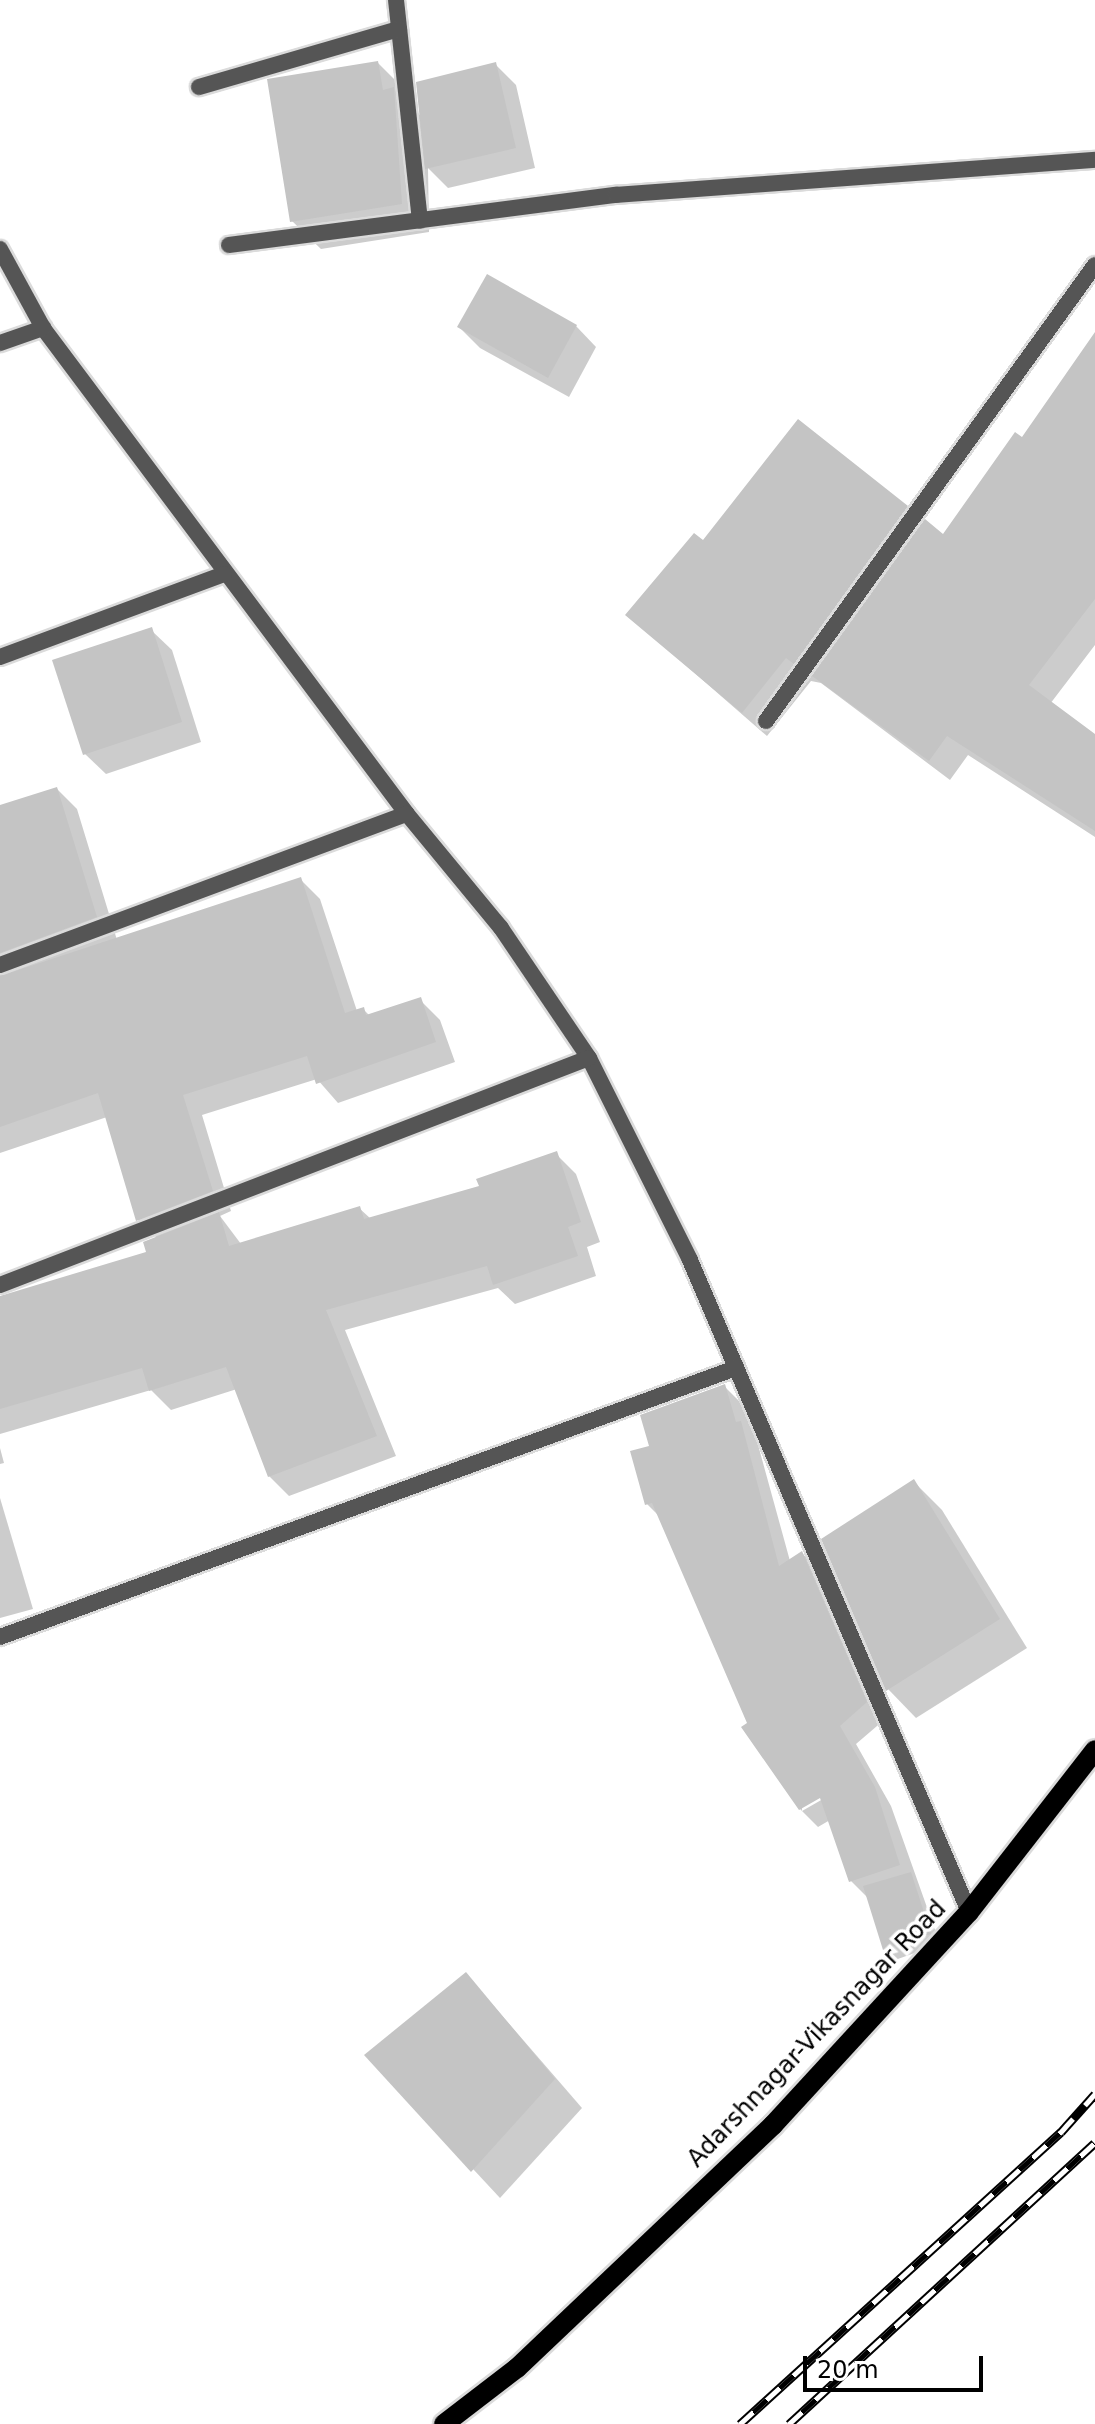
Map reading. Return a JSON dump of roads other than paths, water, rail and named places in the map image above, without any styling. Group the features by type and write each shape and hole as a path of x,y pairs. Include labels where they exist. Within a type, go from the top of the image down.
{"main road":[{"name":"Adarshnagar-Vikasnagar Road","path":"444,2424 517,2368 773,2125 969,1912 1095,1750"}],"street":[{"path":"396,0 420,221"},
{"path":"199,87 399,29"},
{"path":"229,245 616,195 1095,160"},
{"path":"0,249 43,328 224,574 407,814 501,928 589,1058 690,1260 969,1912"},
{"path":"766,721 1095,265"},
{"path":"0,343 43,328"},
{"path":"0,657 224,574"},
{"path":"0,965 407,814"},
{"path":"0,1285 589,1058"},
{"path":"0,1637 736,1368"}],"railway":[{"path":"740,2424 1061,2132 1095,2094"},
{"path":"789,2424 1095,2143"}]}
